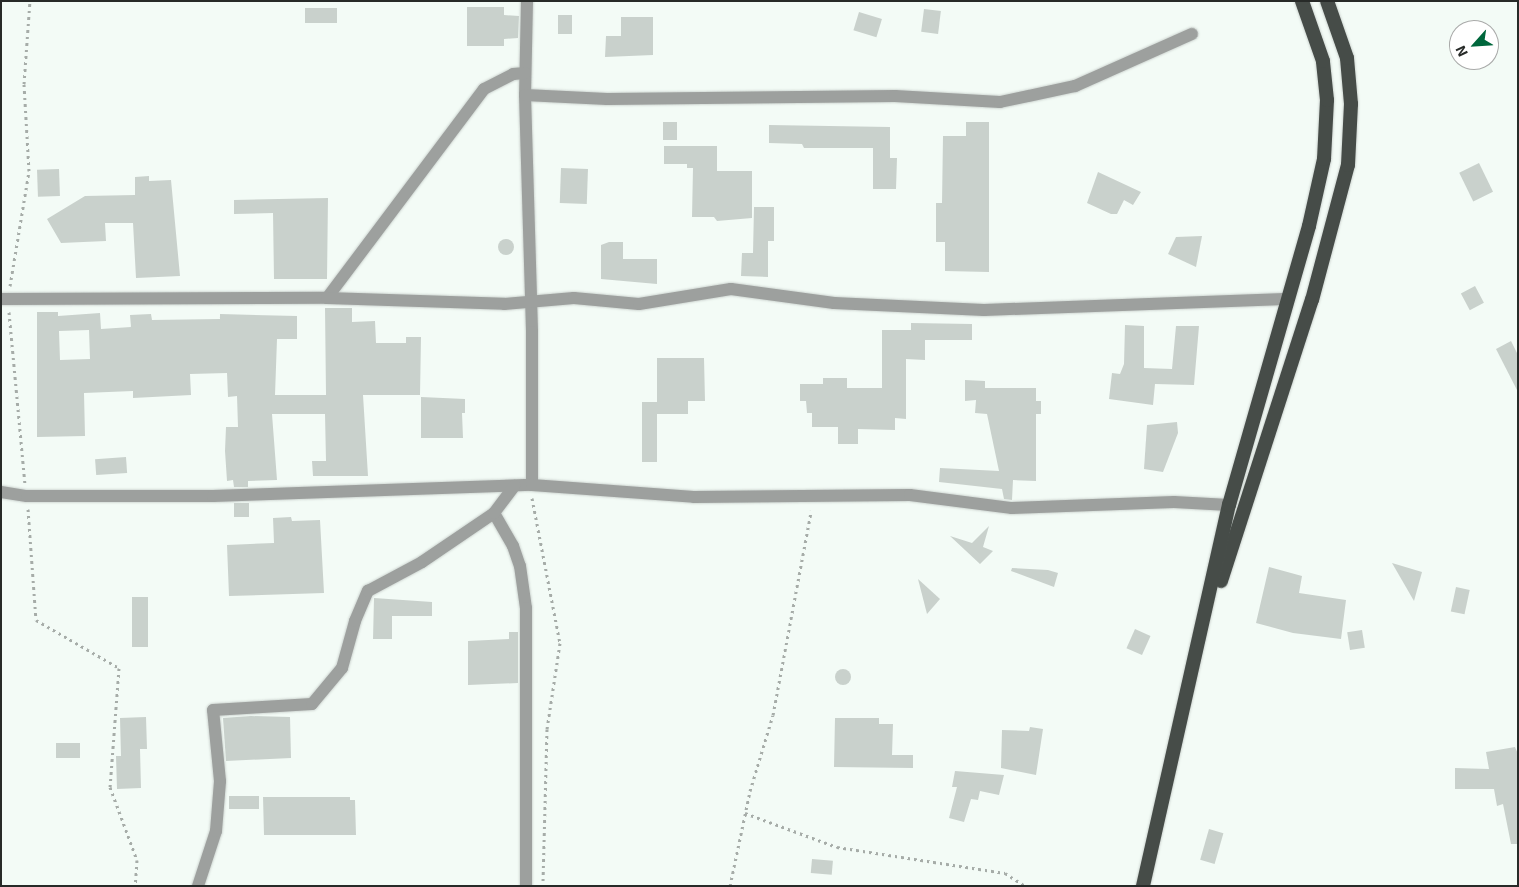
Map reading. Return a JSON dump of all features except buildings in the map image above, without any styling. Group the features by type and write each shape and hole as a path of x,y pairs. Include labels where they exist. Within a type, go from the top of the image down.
{"highway":[{"path":"1143,886 1199,646 1229,505 1308,226 1324,159 1327,100 1323,61 1302,1"},
{"path":"1199,646 1312,300 1348,165 1351,104 1346,58 1327,1"}],"street":[{"path":"527,1 524,95 530,302 532,485"},
{"path":"524,95 607,99 895,96 1000,102 1075,86 1192,34"},
{"path":"327,298 484,90 513,74 525,73"},
{"path":"4,299 327,298 504,304 574,298 639,304 730,289 834,303 957,310 1286,299"},
{"path":"1,492 27,496 213,496 532,485 694,497 910,494 1012,508 1174,502 1229,505"},
{"path":"198,886 216,831 218,811 220,781 212,710 312,704 342,668 355,622 368,591 422,562 494,513 514,486"},
{"path":"494,513 513,546 520,566 526,608 526,886"}],"path":[{"path":"30,1 24,84 29,171 4,299 27,496 36,620 119,668 110,787 137,860 135,886"},
{"path":"532,485 532,506 560,643 547,729 543,886"},
{"path":"730,886 745,813 773,715 814,496"},
{"path":"745,813 838,847 1005,873 1024,886"}]}
